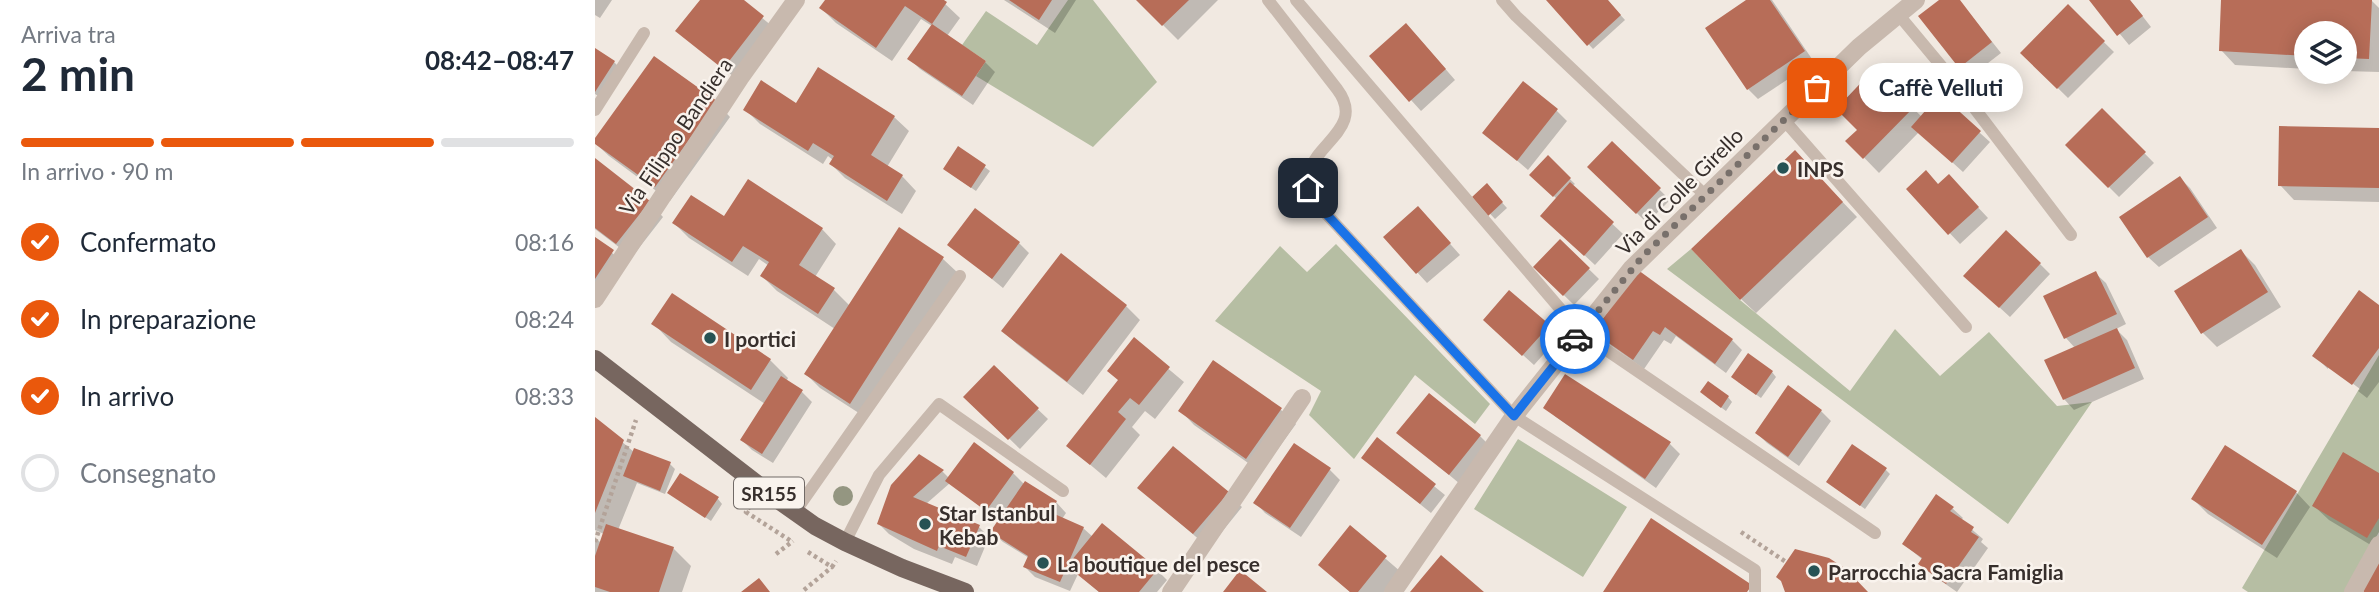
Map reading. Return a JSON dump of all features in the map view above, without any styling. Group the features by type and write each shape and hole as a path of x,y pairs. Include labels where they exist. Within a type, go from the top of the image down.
{"main road":[{"name":"SR155","path":"595,359 795,512 845,542 965,592"}],"street":[{"name":"Via Filippo Bandiera","path":"595,299 740,78 796,0"},
{"name":"Via di Colle Girello","path":"1393,592 1514,416 1643,256 1859,47 1916,0"},
{"path":"1171,592 1302,398"},
{"path":"2353,592 2379,545"}],"lane":[{"path":"1268,0 1338,89 1347,105 1344,123 1310,166 1307,181 1312,196 1514,416 1755,570 1755,592"},
{"path":"1296,0 1580,332 1875,533"},
{"path":"1502,0 1515,16 1705,195"},
{"path":"1898,14 1953,80 2071,235"},
{"path":"595,110 644,33"},
{"path":"1784,120 1966,327"},
{"path":"795,512 960,276"},
{"path":"845,542 879,475 939,404 1063,491"}],"path":[{"path":"595,542 644,397"},
{"path":"1741,532 1786,562"},
{"path":"776,554 792,542"},
{"path":"804,590 832,567"}],"green space":[{"path":"1068,0 1093,0 1157,82 1093,147 976,76 986,61 962,45 986,11 1037,45"},
{"path":"1336,244 1490,404 1475,424 1415,375 1354,459 1309,415 1321,391 1215,321 1280,246 1307,272"},
{"path":"1691,249 1740,300 1850,391 1895,329 1940,376 1989,332 2057,406 2092,402 2008,524 1667,269"},
{"path":"2379,355 2379,532 2345,592 2248,592 2242,588"},
{"path":"1518,439 1627,507 1583,577 1474,509"}],"building":[{"path":"700,0 744,0 764,16 723,69 675,31"},
{"path":"825,0 947,2 932,24 905,6 876,48 819,8"},
{"path":"1009,0 1052,0 1039,20"},
{"path":"1136,0 1189,0 1162,26"},
{"path":"1546,0 1608,0 1621,15 1587,46"},
{"path":"1746,0 1770,0 1805,51 1747,90 1705,28"},
{"path":"1939,0 1960,0 1992,42 1959,68 1918,16"},
{"path":"2089,0 2130,0 2143,16 2117,36"},
{"path":"2221,0 2372,0 2369,59 2357,58 2357,21 2294,21 2294,55 2219,51"},
{"path":"2068,4 2105,41 2057,89 2020,53"},
{"path":"1406,23 1446,69 1409,102 1369,56"},
{"path":"932,24 986,61 962,96 907,59"},
{"path":"595,48 615,61 595,92"},
{"path":"654,56 717,101 655,187 595,144 595,138"},
{"path":"818,67 895,116 871,155 903,175 887,201 829,164 834,156 813,143 808,151 743,110 761,80 796,103"},
{"path":"1875,68 1914,107 1863,159 1845,141 1857,130 1836,109"},
{"path":"1523,81 1558,109 1517,161 1482,133"},
{"path":"1940,94 1981,131 1952,163 1911,127"},
{"path":"2102,108 2146,152 2108,188 2065,145"},
{"path":"2279,126 2379,128 2379,188 2278,186"},
{"path":"1612,141 1661,188 1636,214 1587,167"},
{"path":"958,146 986,165 971,188 943,169"},
{"path":"1795,150 1843,202 1740,300 1691,249"},
{"path":"1548,155 1571,178 1553,197 1529,175"},
{"path":"595,158 650,201 616,244 595,228"},
{"path":"1926,170 1938,184 1949,174 1979,207 1948,235 1906,189"},
{"path":"2180,176 2208,217 2147,258 2119,217"},
{"path":"748,179 823,228 799,265 835,288 818,314 760,276 769,262 743,246 732,262 672,223 691,195 724,216"},
{"path":"1570,182 1614,222 1584,256 1540,216"},
{"path":"1487,183 1503,202 1488,216 1472,197"},
{"path":"1418,206 1451,243 1416,274 1383,237"},
{"path":"975,208 1020,242 992,279 947,245"},
{"path":"899,227 944,257 850,404 804,374"},
{"path":"2006,230 2041,263 1999,308 1963,276"},
{"path":"595,237 614,250 595,279"},
{"path":"1560,239 1590,268 1563,296 1533,267"},
{"path":"2241,249 2268,292 2201,334 2174,291"},
{"path":"1061,253 1127,305 1067,382 1001,331"},
{"path":"1638,270 1733,339 1715,364 1665,327 1660,335 1653,331 1633,360 1593,332"},
{"path":"2096,271 2117,314 2064,339 2043,296"},
{"path":"1509,290 1550,325 1522,356 1483,320"},
{"path":"2359,290 2379,305 2379,348 2352,385 2312,356"},
{"path":"672,293 771,359 751,390 651,324"},
{"path":"2117,328 2135,368 2063,400 2044,360"},
{"path":"1134,337 1170,367 1139,405 1130,398 1118,412 1126,419 1090,465 1066,446 1118,380 1107,371"},
{"path":"1748,353 1773,371 1756,395 1731,377"},
{"path":"1213,360 1282,408 1246,459 1178,411"},
{"path":"994,365 1039,408 1008,440 963,397"},
{"path":"1565,374 1671,442 1645,479 1543,408"},
{"path":"781,376 803,390 762,454 740,440"},
{"path":"1708,381 1729,396 1721,408 1700,392"},
{"path":"1788,385 1822,410 1788,457 1755,433"},
{"path":"1429,393 1481,435 1449,475 1396,433"},
{"path":"595,417 624,440 595,513"},
{"path":"1377,437 1436,484 1420,504 1361,458"},
{"path":"974,442 1014,472 986,511 945,481"},
{"path":"1294,443 1331,468 1290,528 1253,503"},
{"path":"1852,444 1887,468 1860,506 1826,482"},
{"path":"2225,445 2297,491 2262,545 2191,499"},
{"path":"1173,446 1229,492 1193,534 1137,488"},
{"path":"634,448 671,462 660,491 623,476"},
{"path":"2343,452 2379,473 2379,518 2367,538 2312,506"},
{"path":"919,454 944,470 913,497 980,525 966,557 939,546 937,551 877,524 891,485"},
{"path":"680,473 719,497 705,518 667,493"},
{"path":"1025,481 1057,501 1050,512 1084,527 1060,582 1023,567 1028,556 990,532"},
{"path":"1936,494 1954,507 1950,511 1974,527 1971,532 1979,537 1946,584 1918,564 1922,558 1902,544"},
{"path":"1651,518 1752,585 1747,592 1603,592"},
{"path":"1102,523 1158,569 1139,592 1099,592 1067,566"},
{"path":"606,524 674,547 659,592 610,592 595,587 595,556"},
{"path":"1350,525 1387,556 1358,592 1350,592 1318,565"},
{"name":"Parrocchia Sacra Famiglia","path":"1795,549 1829,558 1846,569 1868,592 1785,592 1781,581 1776,577"},
{"path":"1441,555 1484,592 1410,592"},
{"path":"2379,561 2379,592 2364,592 2362,590"},
{"path":"1240,570 1267,592 1223,592"},
{"path":"759,578 770,592 741,592"}],"way so far":[{"path":"1575,339 1643,256 1817,88"}],"place":[{"name":"Caffè Velluti","path":"1817,88"},
{"name":"INPS","path":"1783,168"},
{"name":"I portici","path":"710,338"},
{"name":"Star Istanbul Kebab","path":"925,524"},
{"name":"La boutique del pesce","path":"1043,563"},
{"name":"Parrocchia Sacra Famiglia","path":"1814,571"}],"route":[{"path":"1308,188 1317,204 1514,416 1575,339"}]}
